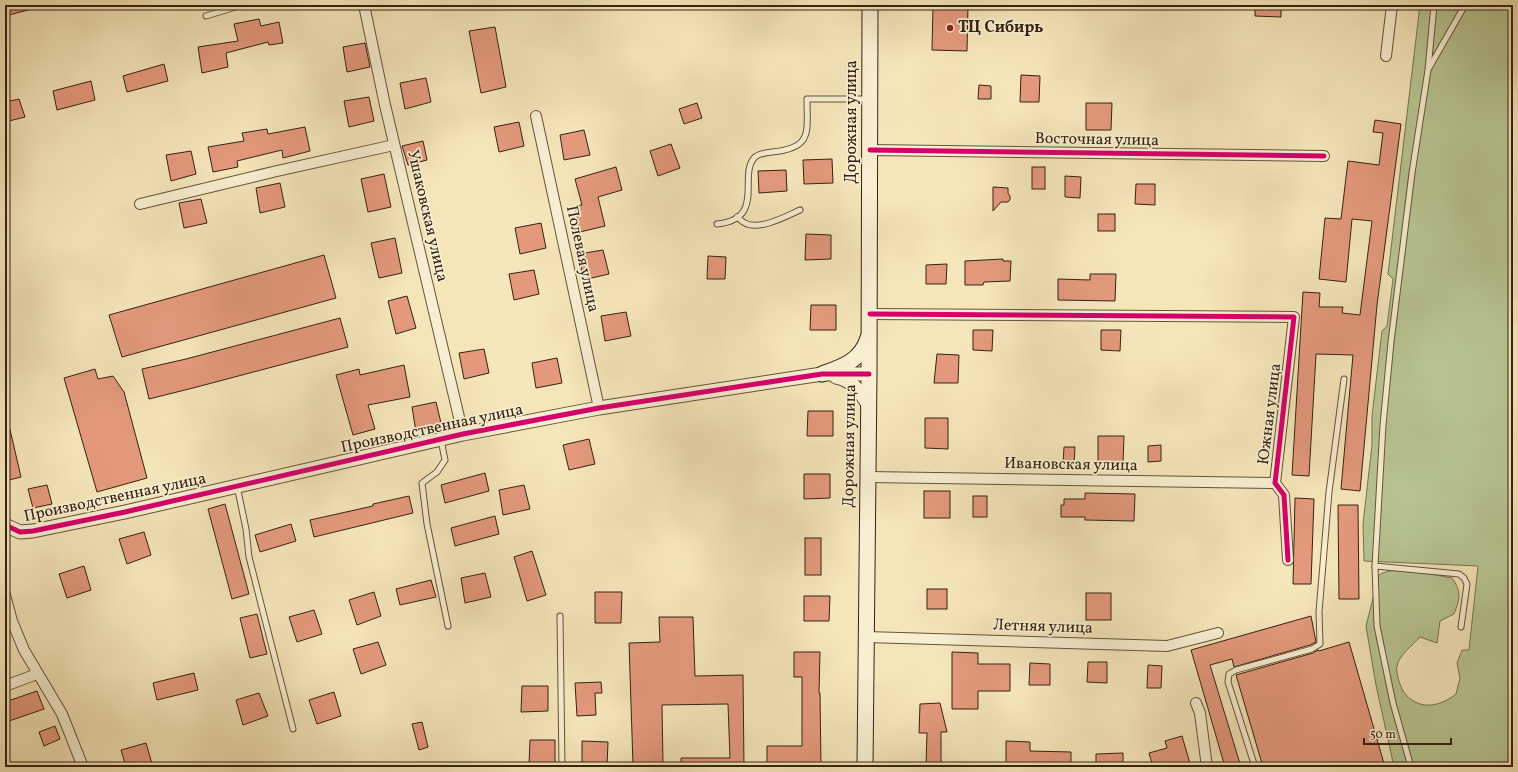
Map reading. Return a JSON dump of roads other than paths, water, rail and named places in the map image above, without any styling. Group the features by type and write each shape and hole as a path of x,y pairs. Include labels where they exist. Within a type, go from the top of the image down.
{"main road":[{"name":"Дорожная улица","path":"865,767 870,332 870,5"},
{"path":"822,374 848,365 858,357 866,345 870,332"}],"street":[{"name":"Ушаковская улица","path":"364,5 394,145 463,434"},
{"path":"1386,56 1392,5"},
{"name":"Полевая улица","path":"536,116 599,408"},
{"path":"140,204 246,178 394,145"},
{"name":"Восточная улица","path":"870,150 1324,156"},
{"name":"Южная улица","path":"870,314 1294,317 1274,483 1284,495 1288,560"},
{"path":"822,374 841,378 851,383 858,389 869,406"},
{"name":"Производственная улица","path":"5,525 20,532 33,531 125,512 463,434 599,408 822,374 869,374"},
{"name":"Ивановская улица","path":"868,477 1274,483"},
{"path":"5,595 12,621 24,650 62,714 83,767"},
{"name":"Летняя улица","path":"866,637 1167,646 1218,633"},
{"path":"5,686 37,674"},
{"path":"1196,703 1200,713 1207,767"}],"lane":[{"path":"206,16 242,5"},
{"path":"1411,767 1391,696 1377,626 1375,566 1383,425 1391,342 1412,173 1428,70 1434,5"},
{"path":"1428,70 1465,5"},
{"path":"718,224 727,223 737,217 744,209 748,199 749,169 755,157 762,154 790,149 800,144 807,135 807,99 870,99"},
{"path":"737,217 745,224 751,225 769,223 800,210"},
{"path":"1255,767 1228,682 1229,674 1236,670 1312,649 1320,644 1319,612 1328,492 1344,380"},
{"path":"441,439 445,460 437,472 422,483 427,524 448,626"},
{"path":"237,485 246,529 249,557 292,729"},
{"path":"1375,566 1459,574 1464,578 1467,584 1461,627"},
{"path":"560,616 562,767"}],"place":[{"name":"ТЦ Сибирь","path":"950,28"}]}
